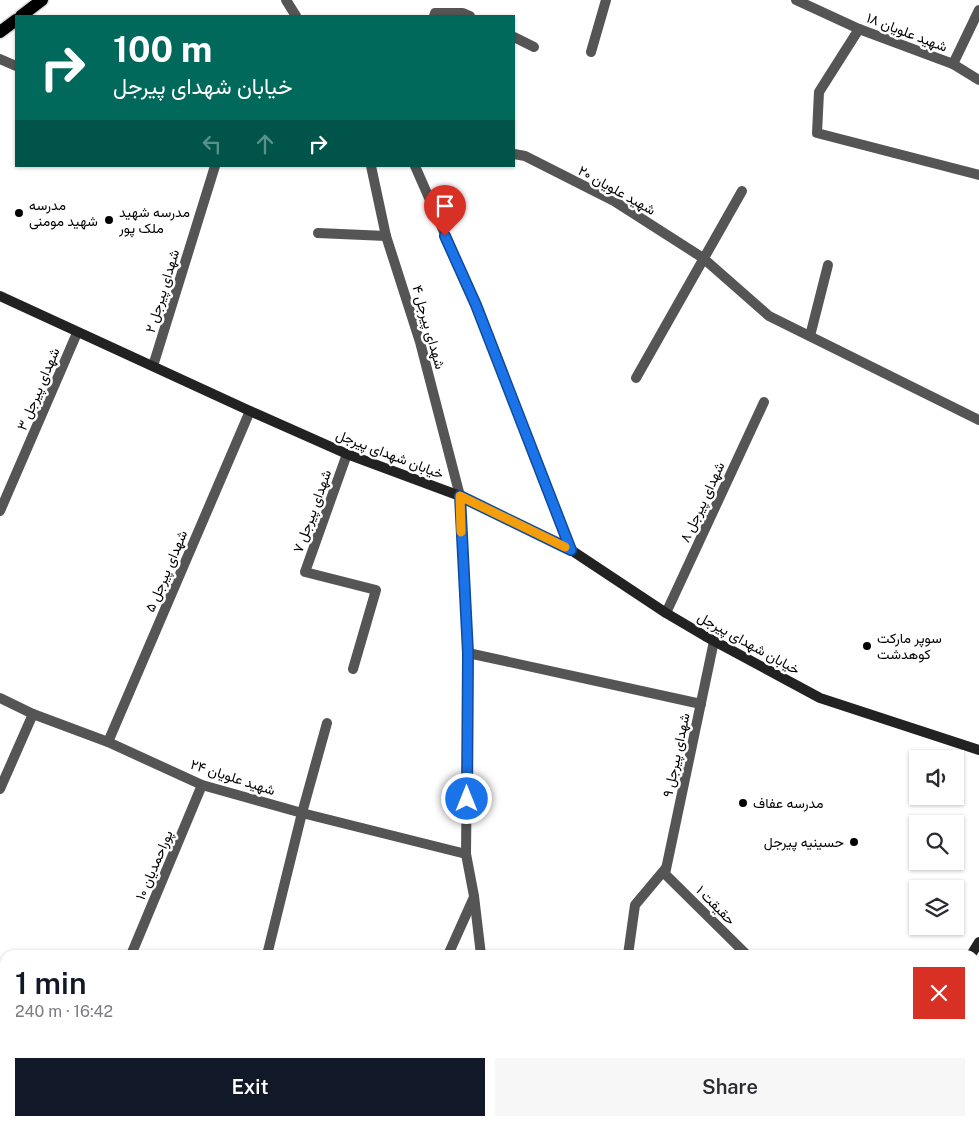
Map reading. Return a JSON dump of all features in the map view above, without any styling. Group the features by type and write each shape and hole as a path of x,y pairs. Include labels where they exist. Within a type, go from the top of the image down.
{"main road":[{"path":"21,15 42,0"},
{"path":"0,32 15,21"},
{"name":"خیابان شهدای پیرجل","path":"0,296 347,454 460,496 571,550 666,613 820,698 979,750"}],"street":[{"path":"286,0 295,15"},
{"path":"591,52 606,0"},
{"name":"شهید علویان ۱۸","path":"796,0 858,28 953,64 979,80"},
{"path":"953,64 979,10"},
{"path":"434,15 434,13 463,13 468,15"},
{"path":"858,28 819,92 817,133 979,176"},
{"path":"515,38 534,47"},
{"path":"0,59 15,66"},
{"name":"شهید علویان ۲۰","path":"515,154 525,156 614,201 703,258 769,316 979,420"},
{"name":"شهدای پیرجل ۲","path":"153,366 215,167"},
{"name":"شهدای پیرجل ۴","path":"371,167 386,236 420,342 460,496 468,653 466,854 474,896 480,950"},
{"path":"415,167 476,305 571,550"},
{"path":"636,378 742,190"},
{"path":"318,233 386,236"},
{"path":"810,336 828,265"},
{"name":"شهدای پیرجل ۳","path":"0,511 77,332"},
{"name":"شهدای پیرجل ۸","path":"666,613 764,402"},
{"name":"شهدای پیرجل ۵","path":"108,742 250,411"},
{"name":"شهدای پیرجل ۷","path":"347,454 305,572 376,590 353,670"},
{"name":"شهدای پیرجل ۹","path":"666,871 714,641"},
{"path":"468,653 701,704"},
{"name":"شهید علویان ۲۴","path":"0,698 33,714 108,742 202,785 302,813 466,854"},
{"path":"0,788 33,714"},
{"path":"268,950 302,813 327,723"},
{"name":"پوراحمدیان ۱۰","path":"133,950 202,785"},
{"path":"629,950 635,905 666,871"},
{"name":"حقیقت ۱","path":"666,871 741,950"},
{"path":"450,950 474,896"}],"slow traffic":[{"path":"461,532 460,496 565,547"}],"place":[{"name":"مدرسه شهید مومنی","path":"19,213"},
{"name":"مدرسه شهید ملک پور","path":"109,220"},
{"name":"سوپر مارکت کوهدشت","path":"867,646"},
{"name":"مدرسه عفاف","path":"743,803"},
{"name":"حسینیه پیرجل","path":"854,842"}],"route":[{"path":"445,236 476,305 571,550 460,496 468,653 467,799"}]}
